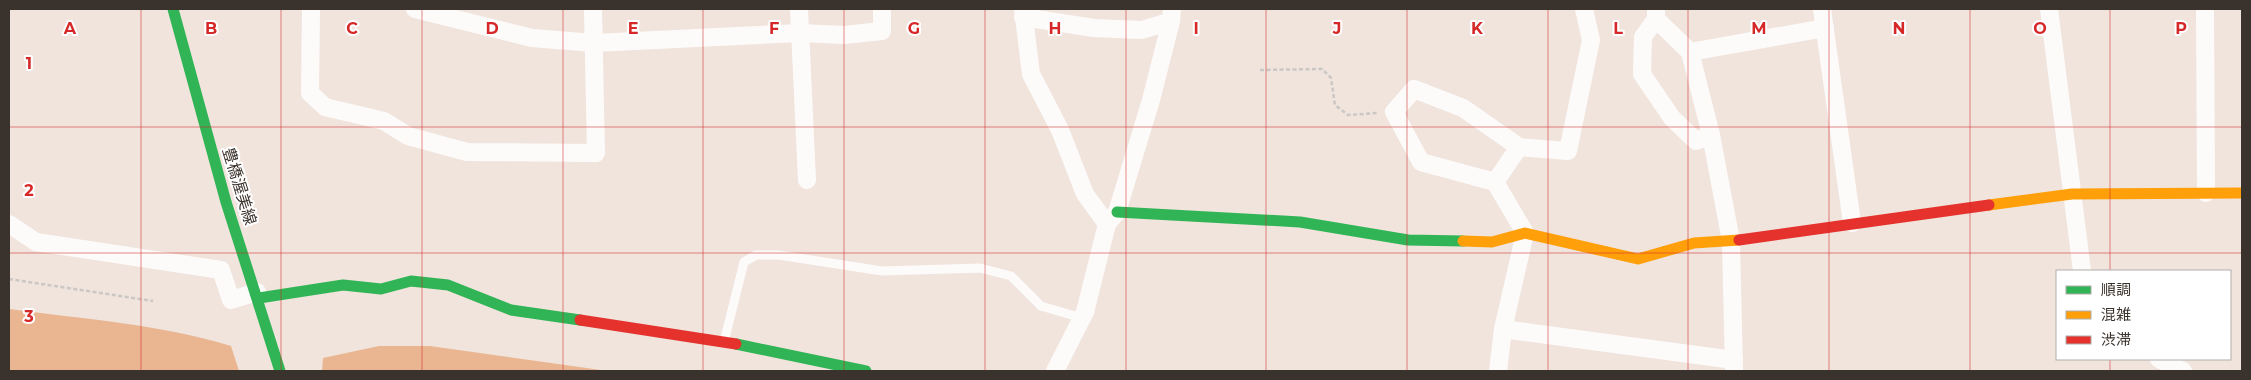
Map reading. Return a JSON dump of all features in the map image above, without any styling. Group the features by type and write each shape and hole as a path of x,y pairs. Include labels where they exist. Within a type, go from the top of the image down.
{"street":[{"name":"豊橋渥美線","path":"173,9 226,202 258,295 280,371"},
{"path":"311,9 310,93 325,107 384,122 408,136 467,152 596,154 593,9"},
{"path":"415,9 532,38 594,43 800,33 844,35 882,31 882,9"},
{"path":"800,9 807,180"},
{"path":"1498,371 1503,329 1525,233 1495,182 1421,162 1394,112 1414,89 1463,108 1519,147 1568,151 1591,40 1584,9"},
{"path":"1822,9 1852,223"},
{"path":"2049,9 2082,270"},
{"path":"2205,9 2206,193"},
{"path":"1171,15 1142,30 1094,28 1023,13 1031,74 1060,130 1085,194 1112,218 1300,222 1408,240 1492,242 1525,233 1638,258 1694,243 1731,241 2072,194 2242,193"},
{"path":"1503,329 1734,365 1731,241 1711,135 1690,52 1656,14 1644,37 1642,74 1672,118 1696,141 1711,135"},
{"path":"1054,371 1082,318 1112,218 1151,100 1171,15"},
{"path":"1690,52 1825,28"},
{"path":"1495,182 1519,147"},
{"path":"9,224 36,242 221,270 231,300 258,295 343,286 371,289 389,288 411,280 448,284 511,310 724,342 866,371"},
{"path":"2161,360 2183,371"}],"lane":[{"path":"724,342 744,262 756,255 779,255 882,271 980,268 1011,276 1041,306 1082,318"}],"path":[{"path":"1260,70 1322,69 1331,78 1335,105 1348,115 1394,112"},
{"path":"9,279 153,301"}],"shaded area":[{"path":"9,309 149,327 231,346 239,371 9,371"},
{"path":"379,346 430,346 608,371 322,371 323,358"}],"traffic: fast":[{"path":"173,9 226,202 280,371"},
{"path":"1117,212 1300,222 1408,240 1463,241"},
{"path":"259,298 343,285 381,289 411,281 448,285 511,310 580,320"},
{"path":"736,344 866,371"}],"traffic: slow":[{"path":"1989,205 2072,194 2242,193"},
{"path":"1463,241 1492,242 1525,233 1638,259 1694,243 1739,240"}],"traffic: jam":[{"path":"1739,240 1989,205"},
{"path":"580,320 736,344"}]}
